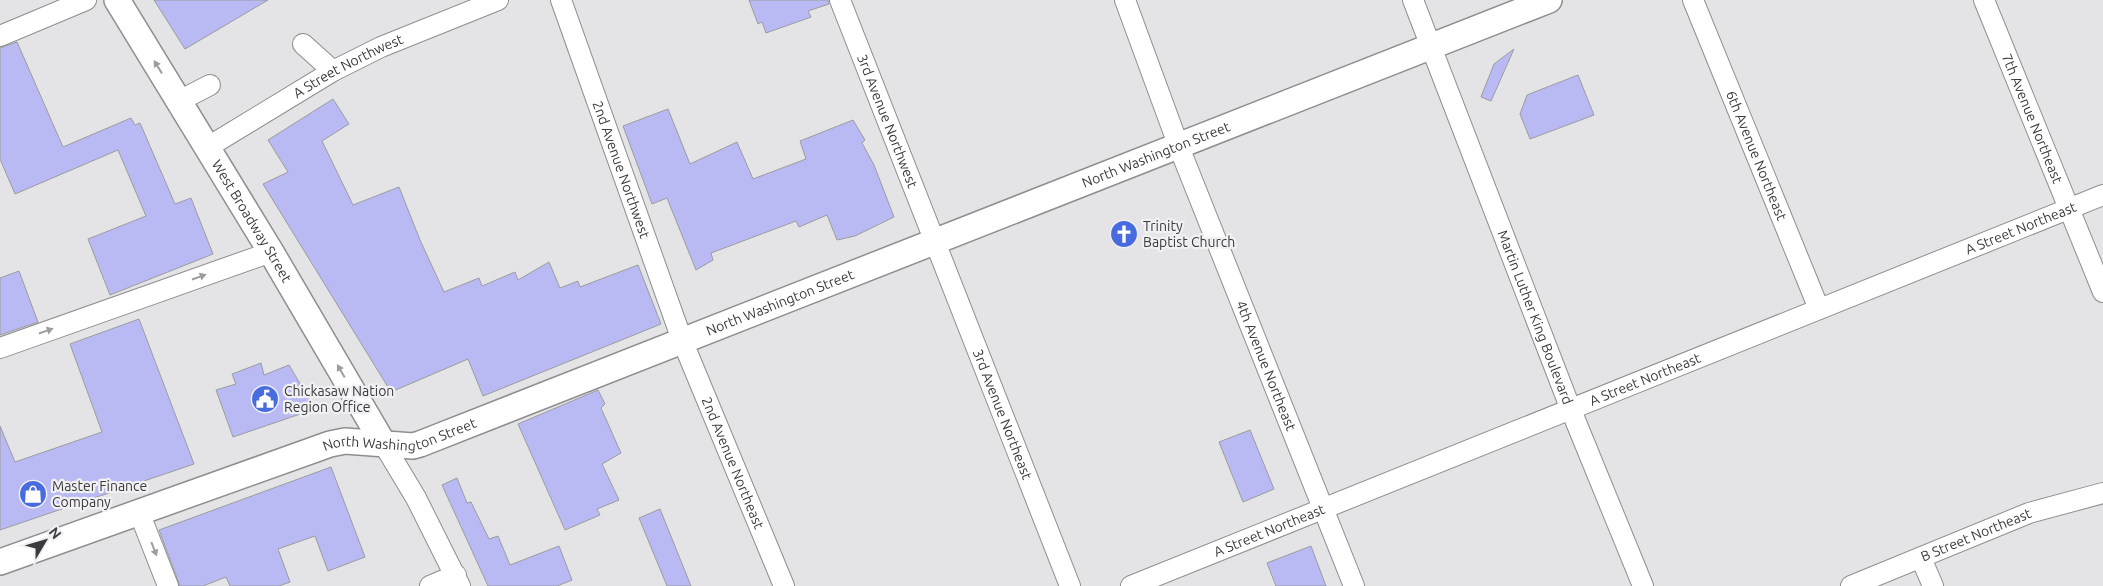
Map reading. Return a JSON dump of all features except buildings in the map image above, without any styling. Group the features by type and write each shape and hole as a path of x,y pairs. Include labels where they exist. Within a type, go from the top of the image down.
{"main road":[{"name":"West Broadway Street","path":"117,0 208,147 383,443"},
{"name":"North Washington Street","path":"0,562 330,444 345,442 413,446 420,444 1549,0"}],"street":[{"path":"0,36 86,0"},
{"name":"A Street Northwest","path":"208,147 333,71 381,47 498,0"},
{"name":"2nd Avenue Northwest","path":"561,0 682,340"},
{"name":"3rd Avenue Northwest","path":"840,0 935,243"},
{"name":"4th Avenue Northeast","path":"1125,0 1179,147 1354,586"},
{"name":"Martin Luther King Boulevard","path":"1413,0 1430,48 1572,410 1643,586"},
{"name":"6th Avenue Northeast","path":"1694,0 1819,309"},
{"name":"7th Avenue Northeast","path":"1984,0 2103,292"},
{"path":"303,44 333,71"},
{"path":"180,101 210,84"},
{"name":"A Street Northeast","path":"1131,586 2103,195"},
{"name":"3rd Avenue Northeast","path":"935,243 1070,586"},
{"path":"0,348 271,252"},
{"name":"2nd Avenue Northeast","path":"682,340 784,586"},
{"path":"383,443 416,498 458,581 430,586"},
{"name":"B Street Northeast","path":"1851,586 2029,513 2103,493"},
{"path":"139,512 168,586"},
{"path":"1921,558 1933,586"}],"place":[{"name":"Trinity Baptist Church","path":"1124,234"},
{"name":"Chickasaw Nation Region Office","path":"265,399"},
{"name":"Master Finance Company","path":"33,494"}]}
